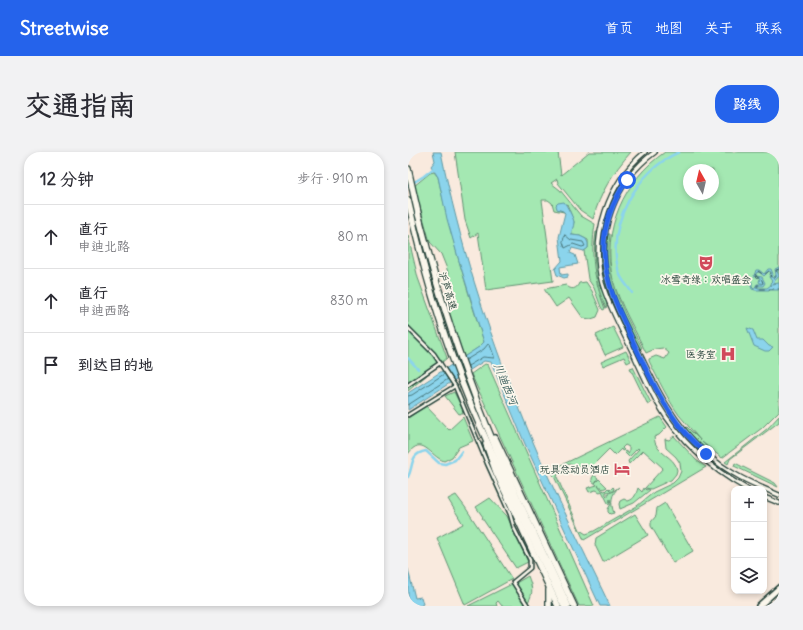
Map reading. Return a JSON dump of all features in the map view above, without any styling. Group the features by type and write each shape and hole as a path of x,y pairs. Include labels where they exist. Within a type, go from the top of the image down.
{"highway":[{"name":"沪芦高速","path":"408,169 430,260 459,355 504,467 568,606"},
{"name":"沪芦高速","path":"408,200 432,289 462,381 494,466 558,606"},
{"name":"沪芦高速","path":"483,416 509,465 575,606"},
{"name":"沪芦高速","path":"477,419 564,606"},
{"path":"529,542 547,584 550,595 549,606"},
{"path":"759,606 779,588"}],"street":[{"path":"645,152 625,173 617,185 608,202 602,222 598,254 601,276 607,298 648,385 663,412 681,436 703,459 725,476 742,486"},
{"path":"655,152 643,161 630,176 614,204 607,223 604,244 608,282 617,306 646,368 663,400 682,429 706,454 728,470 737,476 779,496"},
{"path":"408,328 434,354 455,386 510,514 514,528 530,560 530,568 513,582 528,606"},
{"path":"408,385 441,364"},
{"path":"408,415 455,386"},
{"path":"767,498 779,504"}],"green space":[{"path":"455,152 558,152 561,175 589,152 631,152 618,167 608,183 599,200 593,219 580,210 558,183 557,179 551,183 560,190 581,216 595,224 593,246 594,267 605,309 603,310 601,307 594,288 588,279 584,251 588,248 588,240 580,236 572,235 571,232 574,222 567,204 559,210 564,212 554,210 552,203 548,200 542,200 553,281 486,290 478,233 471,238 465,220"},
{"path":"665,152 779,152 779,411 762,428 722,458 702,442 711,451 709,453 685,428 687,427 701,441 675,409 649,361 649,359 656,356 665,359 669,353 663,348 655,349 646,353 623,307 613,280 610,261 610,243 613,225 627,192 651,163"},
{"path":"434,172 438,177 459,260 484,342 464,357 448,310 453,297 447,269 441,254 430,242 414,186 430,173"},
{"path":"596,232 599,232 597,254 598,269 602,290 606,301 606,308 599,290 595,271 594,251"},
{"path":"601,233 603,233 603,265 606,280 616,308 636,350 634,352 609,295 602,265 600,250"},
{"path":"608,234 610,234 609,250 612,280 622,307 642,348 639,349 619,307 610,280 607,251"},
{"path":"408,236 418,278 447,358 408,391"},
{"path":"586,282 592,291 600,310 597,317 591,319 583,318 569,298 556,307 544,289 566,285 570,288 574,288 577,287 579,283"},
{"path":"613,327 623,347 605,355 596,335"},
{"path":"626,351 631,361 627,363 624,357 603,366 601,362"},
{"path":"485,364 488,365 594,606 579,606 471,374"},
{"path":"633,367 651,403 648,405 630,368"},
{"path":"454,392 464,412 459,414 445,396"},
{"path":"426,406 449,430 463,417 473,441 459,447 452,457 444,461 422,446 413,448 408,454 408,418"},
{"path":"779,416 779,422 730,459 728,464 725,462 768,428"},
{"path":"660,417 667,427 659,435 654,437 655,443 661,451 673,461 675,465 677,470 676,474 671,480 651,489 645,488 663,468 643,450 629,464 628,461 639,449 638,448 629,457 624,452 629,452 629,447 625,445 622,448 624,450 622,451 621,449 615,455 609,449 587,470 583,469 584,465 581,465 579,468 569,464 558,469 561,472 557,477 580,530 586,534 594,531 637,506 654,492 673,483 678,478 681,471 680,463 666,448 665,439 669,440 674,436 696,460 706,467 584,540 551,470"},
{"path":"735,463 775,483 778,487 734,466"},
{"path":"594,475 598,478 595,483 599,479 607,487 603,489 598,485 602,490 605,491 608,488 610,490 613,487 614,488 613,491 606,492 608,497 608,493 612,492 619,487 614,493 612,499 614,513 610,514 608,512 611,504 610,499 609,505 602,491 600,492 596,490 589,492 587,488 597,485 592,481"},
{"path":"638,488 642,492 644,488 646,490 650,490 634,503 620,509 620,501 624,499 628,501 632,499"},
{"path":"456,495 512,579 465,605 437,538 463,524 448,499"},
{"path":"490,498 507,516 528,562 516,568 476,507"},
{"path":"665,503 693,551 673,563 651,526 651,522 656,516 657,508"},
{"path":"635,514 648,535 603,562 595,545 596,538"},
{"path":"528,576 532,589 528,602 516,583"},
{"path":"512,584 526,606 502,606 498,601 496,603 497,606 468,606"}],"water":[{"name":"川迪西河","path":"433,152 441,152 456,218 474,283 496,347 530,435 610,606 600,606 525,444 491,362 484,361 408,410 408,393 479,347 484,342 447,219 438,177 431,166 435,161"},
{"path":"564,202 574,220 572,235 580,236 586,239 588,248 584,251 572,248 570,253 575,255 578,264 560,267 561,275 568,274 568,277 564,278 557,275 555,269 562,261 559,237 565,213 557,209 556,205"},
{"path":"779,267 779,270 777,271 779,276 772,284 779,283 779,290 752,289 749,279 752,282 752,287 754,289 757,284 762,284 759,282 760,278 754,276 756,270 759,270 764,274 768,269 771,269 773,274 771,277 773,278 776,275 775,269","holes":["769,271 771,272 769,277 772,281 770,283 771,285 767,288 758,288 758,286 763,286 765,283 762,277 756,276 756,273 759,272 764,276"]},
{"path":"747,328 753,330 757,340 763,340 769,346 773,347 769,351 765,351 754,346"},
{"path":"408,569 415,598 421,597 423,604 420,606 408,606"}],"waterway":[{"path":"632,293 622,279 618,269 616,252 617,234 621,217 638,185 650,172 679,152"},
{"path":"408,186 434,168"},
{"path":"408,358 418,369"},
{"path":"408,477 414,458 421,453 426,451 439,463 445,464 455,460 462,451"}],"ferry route":[{"path":"779,269 776,270 777,275 774,279 770,278 770,270 764,275 758,271 755,274 757,277 761,278 763,283 762,285 757,285 757,289 779,289"}],"railway":[{"path":"767,606 779,595"}],"place":[{"name":"冰雪奇缘：欢唱盛会","path":"706,263"},
{"name":"医务室","path":"728,354"},
{"name":"玩具总动员酒店","path":"622,469"}],"route":[{"path":"627,180 615,200 607,223 604,251 608,282 617,306 660,394 682,429 706,454"}]}
